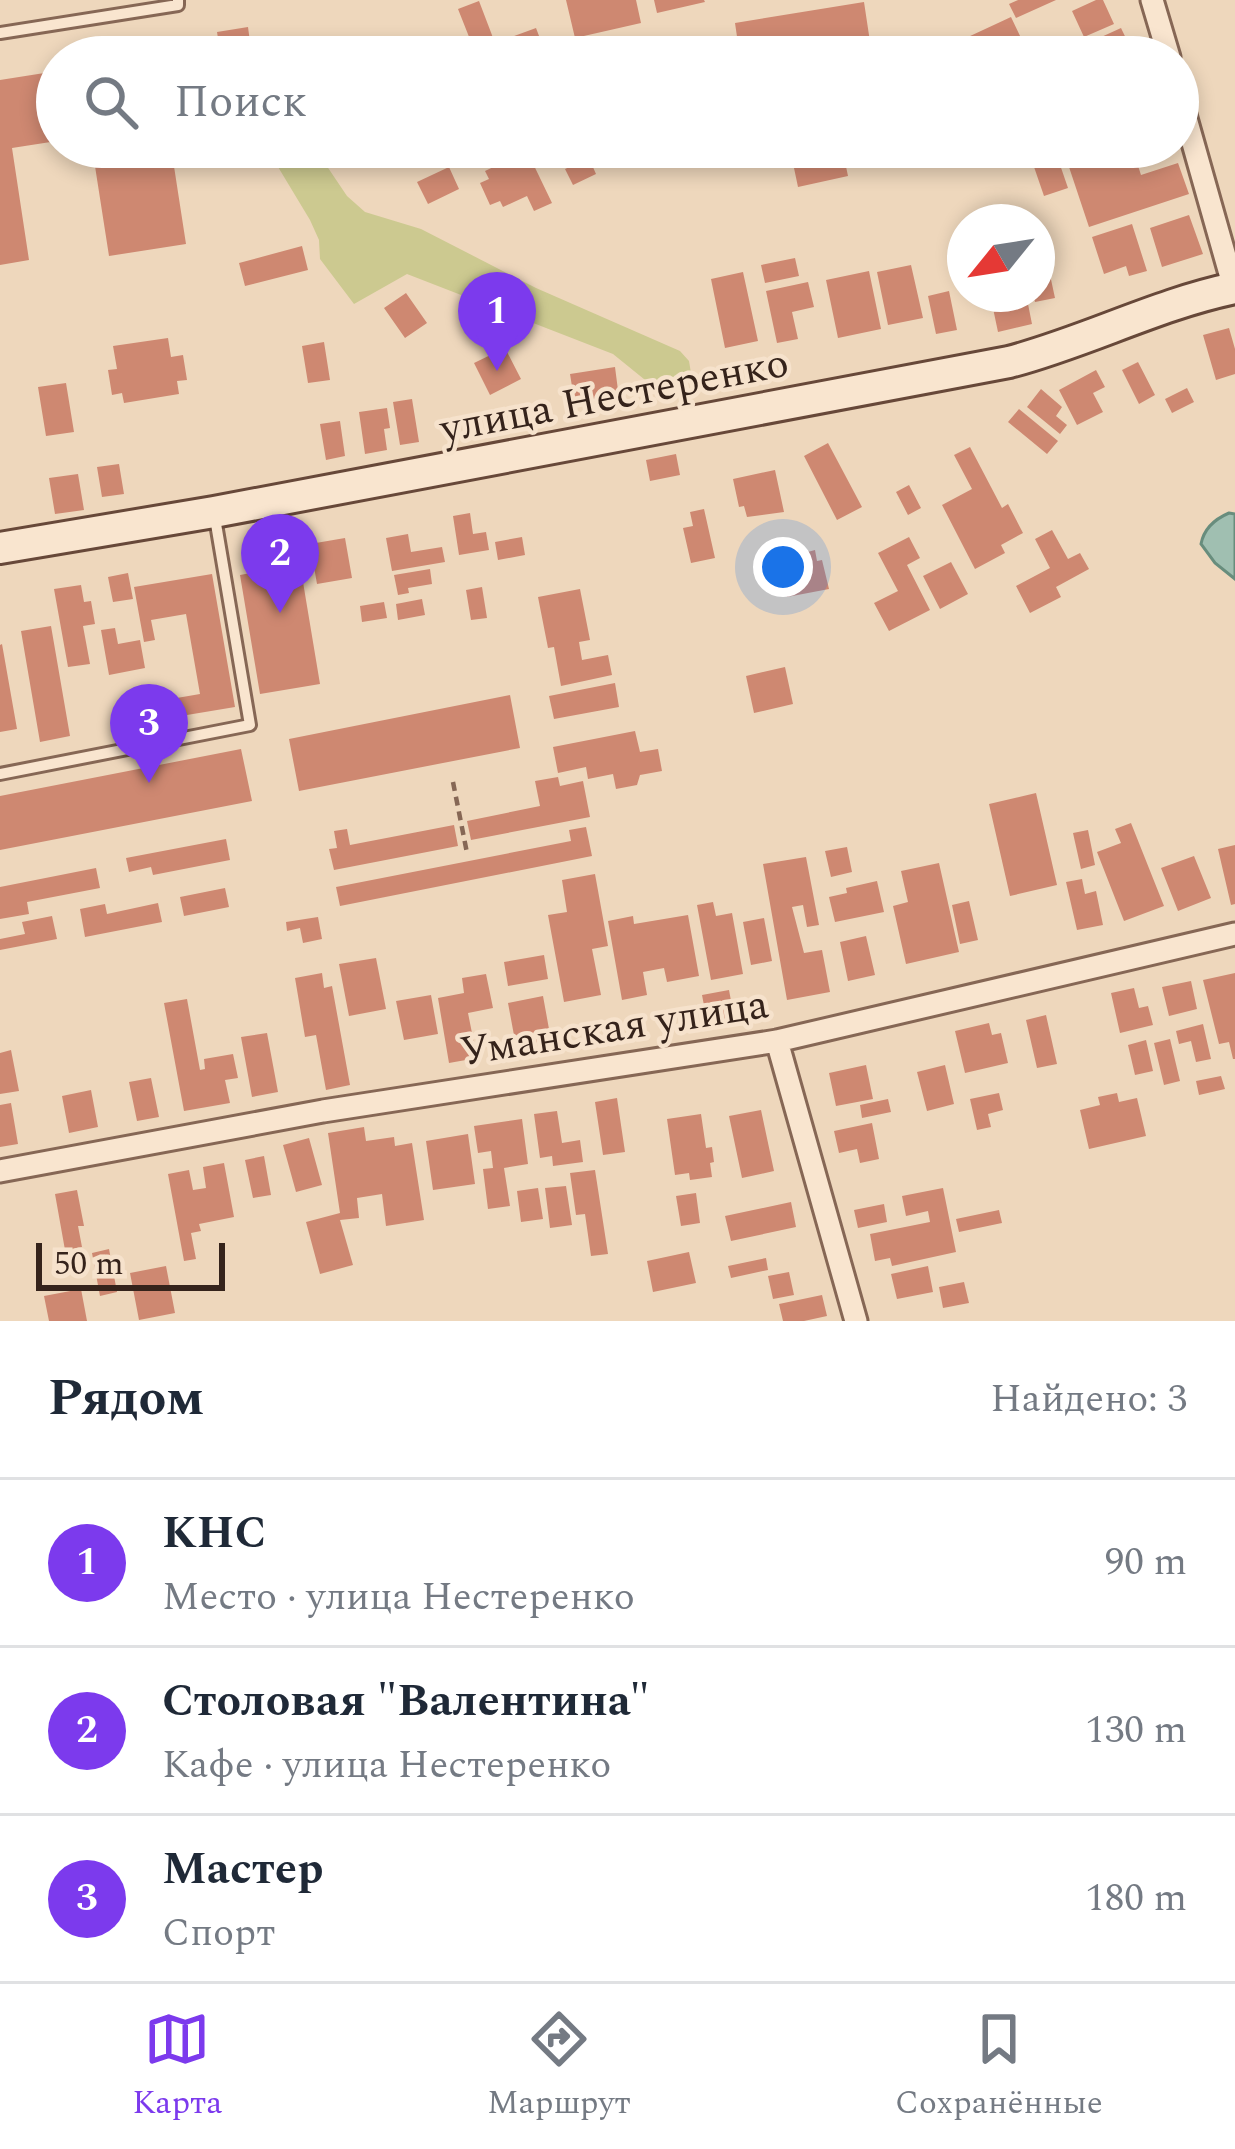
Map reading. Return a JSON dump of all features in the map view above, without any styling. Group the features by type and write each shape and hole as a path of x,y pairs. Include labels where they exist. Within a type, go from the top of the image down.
{"street":[{"path":"1153,0 1162,36"},
{"path":"1199,164 1234,288"},
{"name":"улица Нестеренко","path":"0,548 1009,362 1234,288"},
{"name":"Уманская улица","path":"0,1172 323,1111 776,1042 1235,934"},
{"path":"776,1042 856,1321"}],"lane":[{"path":"0,33 178,5 178,0"},
{"path":"0,774 250,725 214,512"}],"path":[{"path":"453,782 467,853"}],"shaded area":[{"path":"279,168 328,168 365,212 421,229 536,288 680,351 691,373 685,381 655,388 613,354 407,274 354,304 320,259 319,240"},
{"path":"1235,514 1235,579 1201,544 1211,525"}],"building":[{"path":"566,0 636,0 641,23 575,36"},
{"path":"654,0 704,0 705,2 657,13"},
{"path":"1056,0 1016,18 1009,4"},
{"path":"1103,0 1114,24 1084,36 1072,11"},
{"path":"479,1 492,36 469,36 458,9"},
{"path":"864,2 869,36 737,36 735,23"},
{"path":"1011,17 1020,36 970,36"},
{"path":"248,27 249,36 218,36 217,32"},
{"path":"536,28 539,36 514,36"},
{"path":"36,74 36,144 12,148 29,260 0,265 0,80"},
{"path":"95,168 174,168 186,244 109,256"},
{"path":"449,168 459,189 428,204 417,182"},
{"path":"535,168 552,203 534,211 527,196 503,207 500,201 490,205 480,183 489,179 485,171"},
{"path":"593,168 596,174 573,185 565,169"},
{"path":"794,168 846,168 848,176 798,187"},
{"path":"1034,168 1061,168 1068,188 1044,196"},
{"path":"1069,168 1139,168 1141,175 1180,168 1189,194 1089,227"},
{"path":"1189,215 1203,254 1162,267 1150,228"},
{"path":"1132,224 1147,271 1129,276 1126,266 1104,274 1092,237"},
{"path":"302,246 308,270 245,286 239,263"},
{"path":"795,258 799,276 765,283 761,265"},
{"path":"911,265 923,318 888,325 877,272"},
{"path":"869,271 881,329 838,338 826,280"},
{"path":"743,272 758,341 725,348 711,279"},
{"path":"808,282 814,307 792,312 798,339 777,343 766,291"},
{"path":"947,291 947,312 953,312 957,330 936,334 928,296"},
{"path":"406,293 427,323 405,338 384,308"},
{"path":"994,312 1030,312 1032,324 998,332"},
{"path":"1229,328 1235,374 1216,380 1203,335"},
{"path":"168,338 171,357 183,355 187,380 177,381 179,394 124,403 122,393 112,395 108,370 117,369 113,346"},
{"path":"324,342 330,380 308,383 302,346"},
{"path":"505,348 521,379 490,395 474,363"},
{"path":"1138,362 1155,395 1139,404 1122,370"},
{"path":"615,367 619,398 575,405 570,374"},
{"path":"1096,370 1105,387 1093,393 1103,412 1077,425 1059,390"},
{"path":"66,383 74,432 46,436 38,387"},
{"path":"1187,388 1194,402 1172,413 1165,399"},
{"path":"1041,389 1062,407 1056,416 1067,425 1060,434 1027,407"},
{"path":"412,399 419,442 400,445 393,402"},
{"path":"387,408 387,450 365,454 359,412"},
{"path":"1019,409 1058,441 1047,454 1008,422"},
{"path":"340,421 345,456 326,460 320,424"},
{"path":"828,443 862,507 837,520 804,456"},
{"path":"970,447 1002,508 1008,504 1023,533 1001,545 1005,553 975,569 942,505 972,489 954,455"},
{"path":"676,454 680,475 650,481 646,460"},
{"path":"119,464 124,494 102,497 97,467"},
{"path":"775,470 784,512 747,517 744,506 739,507 733,479"},
{"path":"78,474 84,510 55,514 49,478"},
{"path":"909,485 921,508 908,515 896,492"},
{"path":"704,509 715,558 691,563 683,528 693,526 690,512"},
{"path":"470,513 473,534 486,532 489,550 459,555 453,516"},
{"path":"1052,530 1068,559 1080,553 1089,569 1056,587 1061,597 1030,613 1016,586 1050,568 1035,539"},
{"path":"408,534 411,552 442,547 445,562 392,571 386,538"},
{"path":"522,537 525,555 498,560 495,542"},
{"path":"909,537 920,558 907,565 930,610 889,631 874,603 898,591 878,553"},
{"path":"345,538 352,578 317,584 310,544"},
{"path":"815,550 817,561 822,560 829,589 787,597 778,555"},
{"path":"281,560 282,568 300,564 320,684 260,694 240,575"},
{"path":"951,562 968,594 940,609 923,576"},
{"path":"430,569 432,584 398,595 394,575"},
{"path":"128,573 133,599 113,602 108,577"},
{"path":"212,574 235,707 175,717 171,699 200,694 186,614 151,620 155,640 144,642 134,587"},
{"path":"81,585 84,602 91,601 95,624 83,626 90,664 68,667 54,589"},
{"path":"482,587 487,618 471,620 466,590"},
{"path":"580,589 590,640 579,642 582,660 608,655 612,675 561,686 538,597"},
{"path":"422,599 425,615 398,620 396,604"},
{"path":"384,602 387,618 362,622 360,606"},
{"path":"51,626 70,736 40,742 21,631"},
{"path":"115,628 118,644 140,640 145,668 109,675 101,630"},
{"path":"0,645 17,729 0,732"},
{"path":"785,667 793,704 754,713 746,676"},
{"path":"615,683 619,707 554,719 549,696"},
{"path":"510,695 520,748 299,791 289,739"},
{"path":"635,731 640,752 658,749 662,771 640,775 637,785 616,789 613,774 588,779 586,767 558,773 553,747"},
{"path":"241,749 252,801 0,850 0,796"},
{"path":"558,777 560,786 583,781 590,817 471,840 467,821 540,806 535,781"},
{"path":"1036,793 1057,885 1010,896 989,804"},
{"path":"1131,823 1164,906 1124,921 1097,852 1121,843 1115,829"},
{"path":"454,825 458,846 334,870 329,849 337,848 334,831 347,829 350,845"},
{"path":"586,827 592,856 340,906 336,887 571,841 569,830"},
{"path":"1088,830 1095,865 1081,869 1073,833"},
{"path":"226,839 230,860 153,875 151,867 129,872 126,858"},
{"path":"1235,845 1235,904 1231,905 1218,849"},
{"path":"847,847 852,872 831,877 825,851"},
{"path":"1194,856 1211,898 1178,911 1161,868"},
{"path":"806,857 819,925 807,927 803,905 792,907 804,953 822,950 830,992 787,1000 763,864"},
{"path":"939,863 959,952 906,964 893,906 908,902 901,871"},
{"path":"96,868 100,888 27,902 29,914 0,919 0,887"},
{"path":"595,874 608,946 592,949 601,995 564,1002 548,915 567,912 562,880"},
{"path":"1082,879 1085,894 1096,891 1103,925 1077,930 1066,882"},
{"path":"877,881 884,912 835,922 829,897"},
{"path":"225,888 229,907 184,916 180,897"},
{"path":"969,901 978,940 960,944 952,905"},
{"path":"713,902 716,916 732,913 743,974 711,980 697,905"},
{"path":"158,903 162,922 85,937 80,909 105,904 107,914"},
{"path":"688,915 699,976 667,982 664,968 643,972 647,995 622,1000 608,921 633,916 634,924"},
{"path":"52,916 57,939 0,950 0,939 25,934 22,922"},
{"path":"318,917 322,939 303,943 300,928 287,931 286,922"},
{"path":"764,918 772,961 751,965 743,922"},
{"path":"866,936 875,975 848,981 840,942"},
{"path":"544,955 548,979 508,986 504,962"},
{"path":"376,958 386,1009 349,1016 339,964"},
{"path":"322,973 324,988 332,986 350,1085 326,1090 316,1035 305,1037 295,978"},
{"path":"1235,973 1233,1059 1229,1042 1219,1044 1203,980"},
{"path":"486,974 493,1008 468,1013 477,1058 449,1063 438,998 464,993 462,978"},
{"path":"1191,981 1197,1009 1169,1016 1162,987"},
{"path":"1134,988 1139,1008 1148,1006 1153,1025 1120,1033 1111,993"},
{"path":"729,990 734,1017 707,1021 702,995"},
{"path":"431,995 438,1034 404,1040 396,1001"},
{"path":"543,996 551,1040 516,1046 508,1003"},
{"path":"187,999 200,1070 205,1069 204,1059 233,1054 238,1078 225,1080 230,1103 184,1111 164,1003"},
{"path":"1046,1015 1057,1064 1037,1068 1026,1020"},
{"path":"989,1023 992,1035 1001,1033 1008,1063 965,1073 955,1031"},
{"path":"1203,1024 1211,1059 1196,1062 1191,1041 1179,1044 1176,1031"},
{"path":"267,1033 278,1092 252,1097 241,1037"},
{"path":"1170,1039 1180,1081 1164,1085 1154,1043"},
{"path":"1146,1040 1153,1071 1135,1075 1128,1045"},
{"path":"11,1050 19,1091 0,1094 0,1053"},
{"path":"866,1065 873,1099 836,1106 829,1073"},
{"path":"945,1065 954,1104 927,1111 917,1072"},
{"path":"1221,1076 1225,1089 1199,1095 1196,1081"},
{"path":"151,1078 159,1117 137,1121 129,1082"},
{"path":"91,1090 98,1127 69,1133 62,1096"},
{"path":"999,1093 1003,1110 988,1114 991,1127 977,1130 970,1099"},
{"path":"1117,1093 1119,1102 1137,1098 1146,1136 1089,1149 1080,1110 1100,1105 1098,1097"},
{"path":"617,1098 625,1152 603,1155 595,1102"},
{"path":"888,1099 891,1112 862,1118 860,1105"},
{"path":"11,1103 18,1144 0,1147 0,1105"},
{"path":"761,1110 774,1171 742,1178 729,1116"},
{"path":"557,1111 562,1143 580,1140 583,1162 553,1166 552,1156 540,1158 534,1114"},
{"path":"701,1114 706,1148 712,1147 712,1177 690,1180 689,1173 675,1175 667,1119"},
{"path":"522,1119 528,1164 504,1168 510,1206 488,1209 483,1169 493,1168 491,1151 478,1153 474,1126"},
{"path":"872,1123 879,1159 860,1163 857,1149 839,1153 834,1131"},
{"path":"364,1127 366,1141 394,1137 395,1146 412,1143 424,1220 386,1226 382,1194 357,1198 359,1218 340,1220 353,1265 320,1274 306,1222 340,1213 328,1133"},
{"path":"468,1134 475,1184 433,1190 426,1141"},
{"path":"309,1138 322,1185 296,1192 283,1145"},
{"path":"264,1156 271,1195 253,1198 245,1160"},
{"path":"224,1163 234,1217 199,1224 201,1231 191,1233 196,1259 184,1261 168,1174 189,1170 193,1190 206,1188 203,1167"},
{"path":"595,1170 608,1254 591,1256 585,1214 576,1215 570,1173"},
{"path":"566,1186 572,1225 550,1228 545,1188"},
{"path":"538,1188 543,1219 521,1222 517,1191"},
{"path":"943,1188 956,1252 892,1266 890,1258 875,1261 870,1234 930,1222 928,1211 906,1216 902,1196"},
{"path":"77,1190 84,1226 78,1226 82,1247 65,1250 55,1194"},
{"path":"696,1193 700,1223 681,1226 676,1196"},
{"path":"791,1202 796,1227 731,1241 725,1216"},
{"path":"884,1204 887,1222 858,1228 854,1210"},
{"path":"999,1210 1002,1223 959,1232 956,1219"},
{"path":"109,1249 117,1292 100,1296 92,1253"},
{"path":"689,1252 696,1283 653,1292 647,1261"},
{"path":"766,1258 768,1270 731,1278 728,1266"},
{"path":"166,1266 175,1313 139,1320 130,1273"},
{"path":"928,1266 933,1292 897,1299 891,1274"},
{"path":"789,1272 794,1295 773,1299 768,1276"},
{"path":"964,1282 969,1303 943,1308 939,1287"},
{"path":"81,1289 87,1321 49,1321 44,1296"},
{"path":"822,1295 827,1316 783,1321 779,1304"}],"place":[{"name":"КНС","path":"497,371"},
{"name":"Столовая \"Валентина\"","path":"280,613"},
{"name":"Мастер","path":"149,783"}]}
